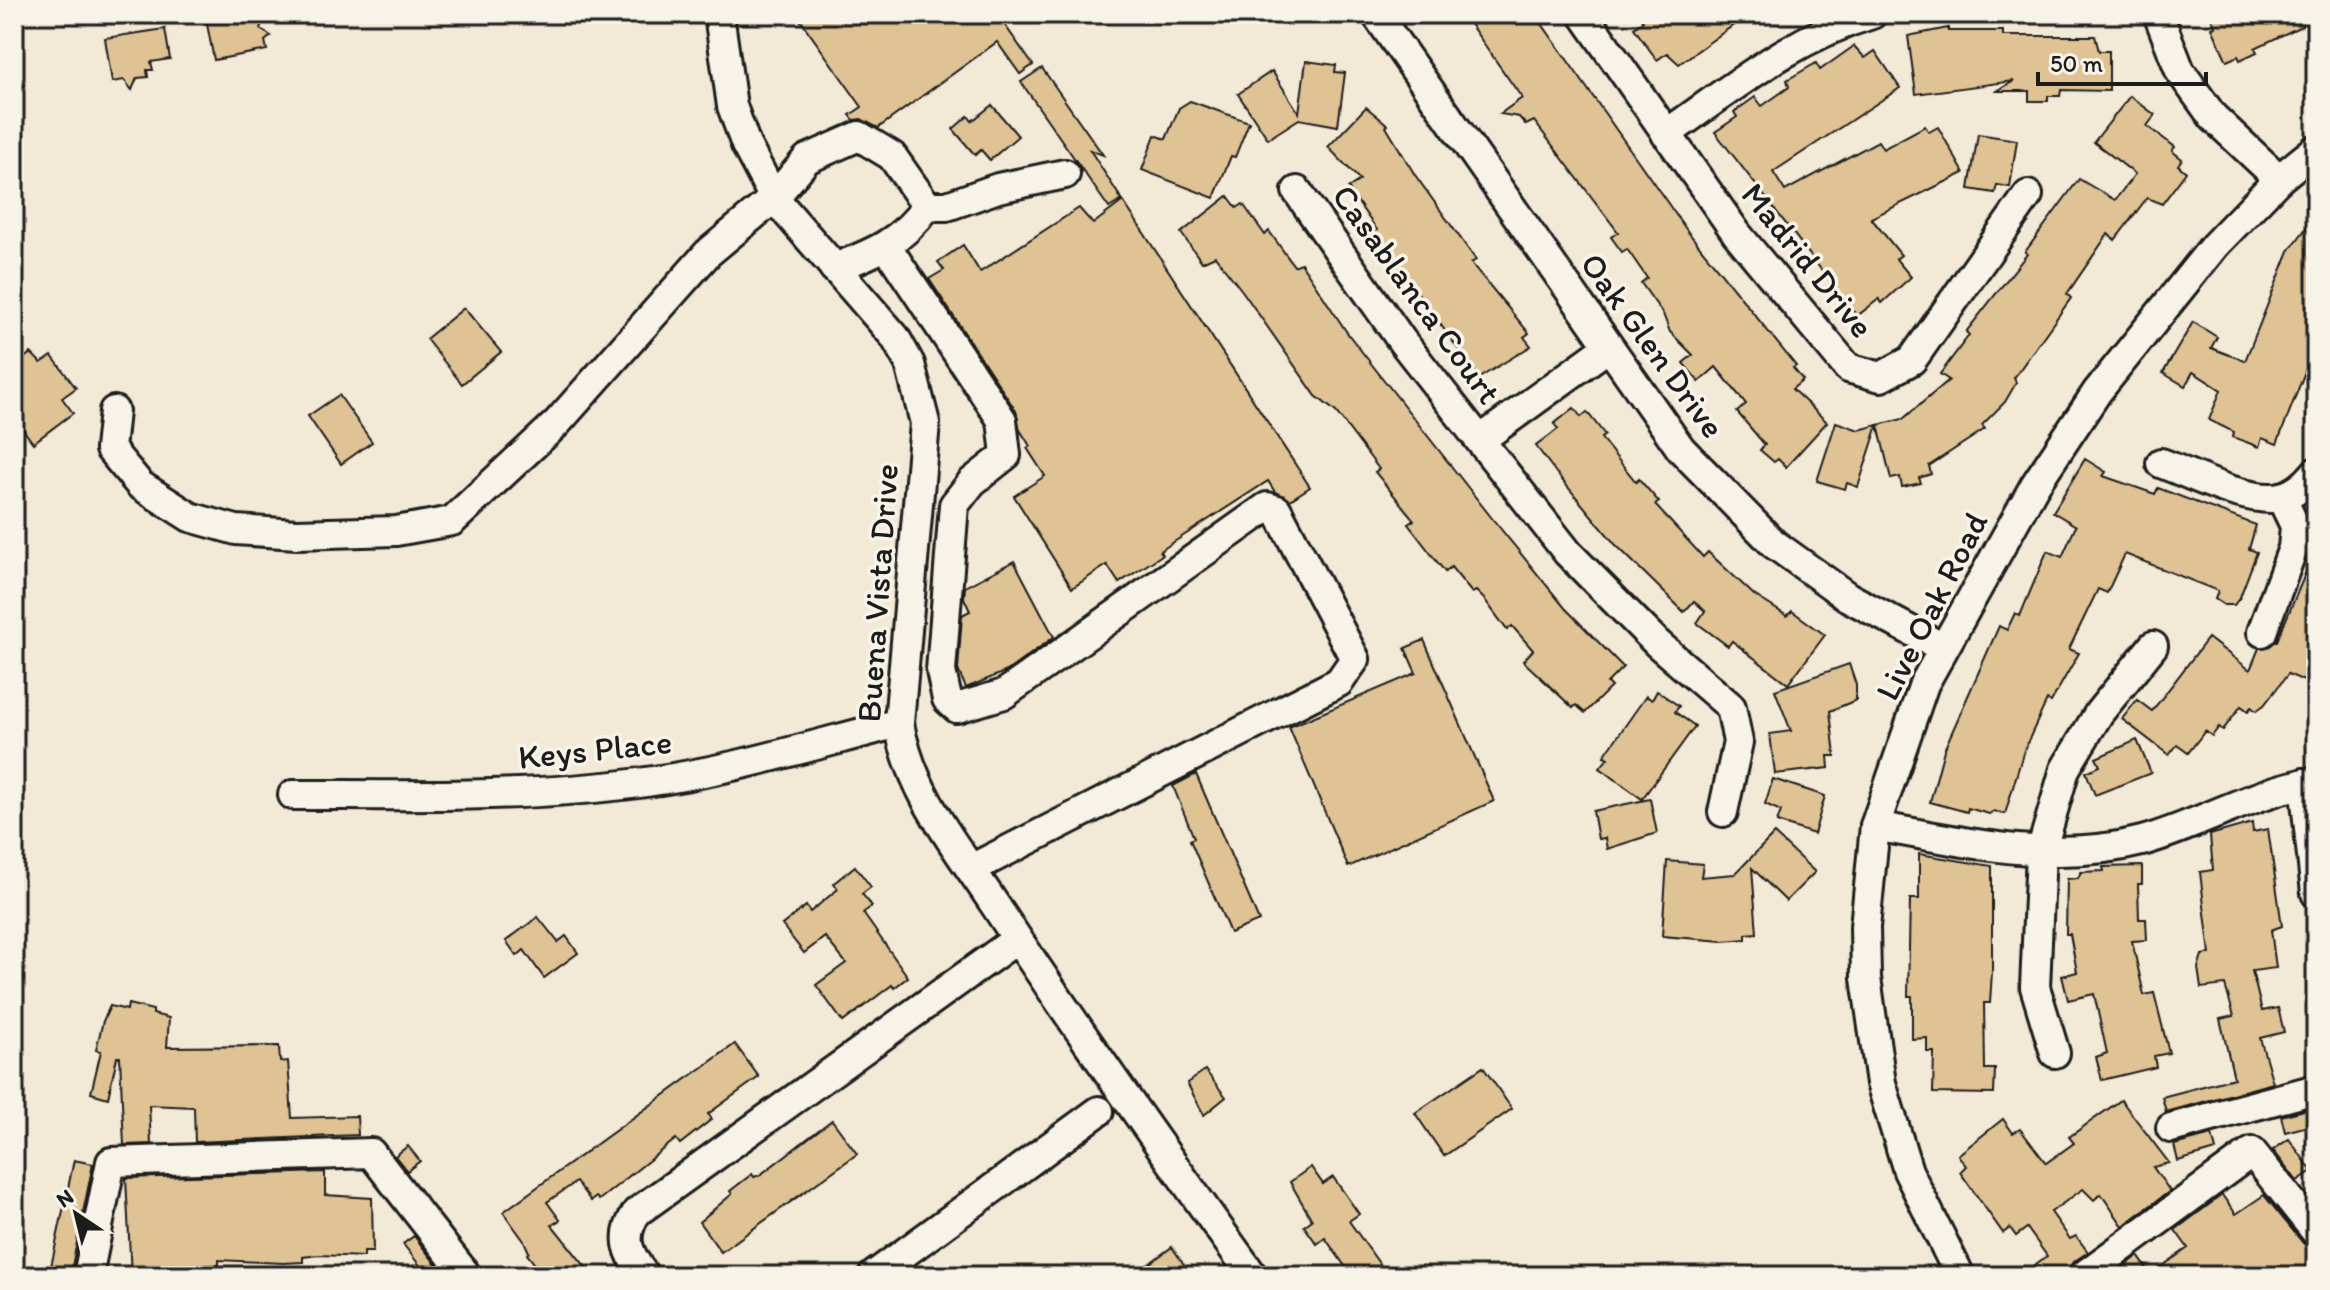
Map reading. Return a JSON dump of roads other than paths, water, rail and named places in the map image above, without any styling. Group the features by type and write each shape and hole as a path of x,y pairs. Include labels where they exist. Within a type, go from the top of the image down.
{"street":[{"name":"Buena Vista Drive","path":"719,14 732,106 746,145 774,198 903,351 910,364 925,423 899,723 909,767 925,799 1017,939 1253,1276"},
{"name":"Madrid Drive","path":"1583,14 1737,234 1848,368 1881,377 1912,360 2028,195"},
{"path":"1666,134 1793,45 1830,27 1872,14"},
{"path":"2158,14 2180,71 2213,117 2279,179"},
{"name":"Oak Glen Drive","path":"1386,18 1607,348 1681,449 1774,544 1848,597 1943,648"},
{"path":"114,411 110,449 140,485 190,517 236,530 297,534 396,531 452,521 475,503 557,423 708,253 774,198 807,159 859,136 892,156 927,206"},
{"name":"Live Oak Road","path":"1960,1276 1908,1171 1881,1083 1866,978 1865,927 1875,826 1924,684 2035,485 2097,392 2215,245 2279,179 2316,149"},
{"path":"927,206 947,206 998,188 1065,174"},
{"name":"Casablanca Court","path":"1297,191 1402,341 1568,553 1658,644 1731,707 1738,742 1723,812"},
{"path":"834,268 887,247 916,223 927,206"},
{"path":"887,247 1002,420 1006,455 972,482 954,505 941,671 947,699 957,708 1004,694 1267,507 1277,510 1355,659 1339,682 971,869"},
{"name":"Casablanca Court","path":"1480,440 1607,348"},
{"path":"2161,463 2251,496 2281,497 2305,486 2316,472"},
{"path":"2262,632 2293,548 2295,526 2281,497"},
{"path":"2055,1053 2035,987 2041,852 2065,769 2099,713 2153,646"},
{"name":"Keys Place","path":"293,795 472,797 638,783 699,774 899,723"},
{"path":"1875,826 2002,850 2041,852 2111,848 2144,841 2310,783 2316,893"},
{"path":"645,1276 630,1255 626,1241 628,1225 637,1212 1017,939"},
{"path":"2171,1128 2316,1089"},
{"path":"2244,1109 2252,1152 2316,1232"},
{"path":"873,1276 1099,1111"},
{"path":"2083,1276 2252,1152"},
{"path":"88,1276 111,1162 371,1153 467,1276"}]}
